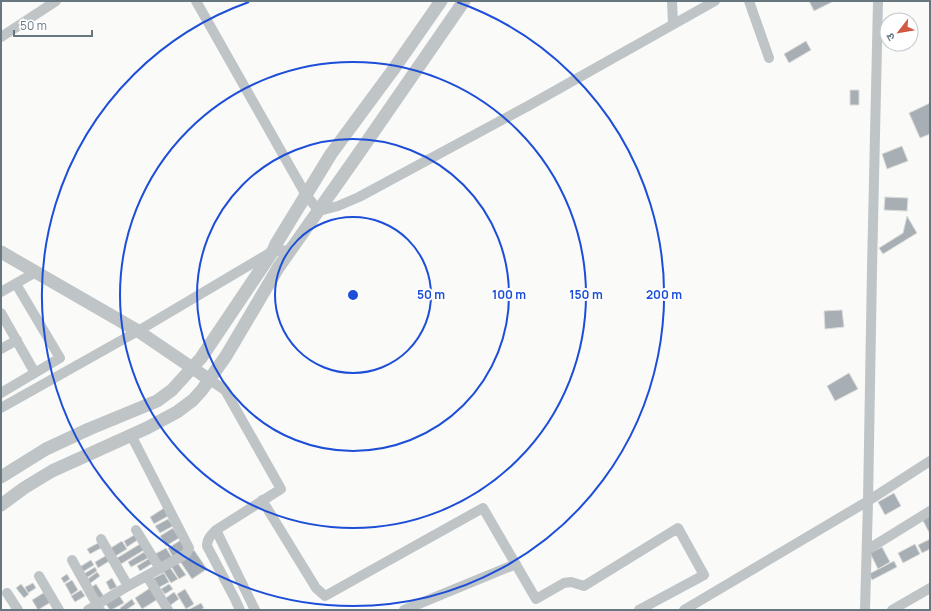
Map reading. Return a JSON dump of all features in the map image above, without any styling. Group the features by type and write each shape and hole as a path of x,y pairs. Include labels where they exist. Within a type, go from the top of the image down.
{"street":[{"path":"1,37 56,1"},
{"path":"196,1 306,195 319,211"},
{"path":"1,477 46,450 88,429 157,401 172,390 201,358 273,251 331,154 393,70 441,1"},
{"path":"1,505 24,488 52,471 177,412 193,400 210,380 226,356 290,250 319,211 464,1"},
{"path":"672,1 673,24"},
{"path":"319,211 338,206 359,197 528,106 715,1"},
{"path":"749,1 769,58"},
{"path":"865,610 878,1"},
{"path":"1,408 138,331 273,251 290,250"},
{"path":"1,252 138,331 225,390 281,489 216,530 209,537 207,542 207,546 240,610"},
{"path":"1,292 36,272"},
{"path":"1,393 60,358 16,284"},
{"path":"1,313 35,373"},
{"path":"1,349 16,340"},
{"path":"72,560 95,608 128,586 186,554 189,548 131,435"},
{"path":"684,610 868,501 930,461"},
{"path":"262,500 316,588 325,596 483,508 536,599 564,583 571,582 584,586 678,528 704,575 638,610"},
{"path":"867,550 930,511"},
{"path":"136,530 160,569"},
{"path":"216,530 254,610"},
{"path":"101,539 128,586"},
{"path":"404,610 516,564"},
{"path":"39,576 59,610"},
{"path":"147,576 168,610"},
{"path":"892,610 930,588"},
{"path":"7,593 18,610"}],"building":[{"path":"809,1 832,1 832,2 814,11"},
{"path":"806,41 811,50 789,63 784,54"},
{"path":"850,90 859,90 859,105 850,105"},
{"path":"930,103 930,134 920,138 909,113"},
{"path":"902,146 908,161 887,169 882,154"},
{"path":"885,197 908,198 907,211 884,210"},
{"path":"907,216 917,233 883,254 879,248 903,233"},
{"path":"842,310 844,327 825,329 824,311"},
{"path":"849,373 858,389 835,401 827,386"},
{"path":"894,493 901,506 885,515 878,502"},
{"path":"164,508 168,516 154,524 150,517"},
{"path":"930,515 930,534 922,519"},
{"path":"168,519 173,526 160,533 155,526"},
{"path":"173,528 179,538 166,546 160,536"},
{"path":"136,534 139,539 127,547 124,541"},
{"path":"930,539 930,549 922,553 918,545"},
{"path":"181,540 187,551 174,559 168,548"},
{"path":"122,541 127,549 114,557 109,549"},
{"path":"98,543 101,548 90,554 87,549"},
{"path":"140,544 144,550 121,564 117,558"},
{"path":"915,544 920,554 903,563 898,553"},
{"path":"882,547 890,562 878,569 870,553"},
{"path":"166,548 173,559 161,565 155,554"},
{"path":"194,550 207,569 192,579 179,560"},
{"path":"144,552 148,558 131,567 128,562"},
{"path":"107,555 111,560 98,568 95,562"},
{"path":"150,558 153,563 140,571 137,566"},
{"path":"91,560 94,565 81,573 78,568"},
{"path":"894,561 897,567 872,580 869,574"},
{"path":"177,562 186,575 179,579 171,566"},
{"path":"169,566 178,579 171,583 163,571"},
{"path":"95,567 97,571 85,579 82,575"},
{"path":"97,572 100,576 88,585 85,581"},
{"path":"164,573 169,582 158,588 152,579"},
{"path":"67,574 70,579 64,583 61,578"},
{"path":"112,578 117,587 110,590 106,582"},
{"path":"72,580 78,590 71,595 65,584"},
{"path":"33,583 36,588 28,593 25,587"},
{"path":"21,584 29,594 24,598 16,588"},
{"path":"96,584 105,598 98,602 90,588"},
{"path":"169,584 173,589 165,594 161,589"},
{"path":"150,588 158,599 142,609 135,598"},
{"path":"185,589 194,604 186,609 177,594"},
{"path":"81,590 85,596 75,602 71,596"},
{"path":"45,592 51,602 38,610 32,600"},
{"path":"174,592 179,599 168,607 163,600"},
{"path":"119,595 124,603 110,610 105,603"},
{"path":"132,599 135,604 126,610 121,610 120,608"},
{"path":"201,603 204,608 200,610 188,610"}]}
